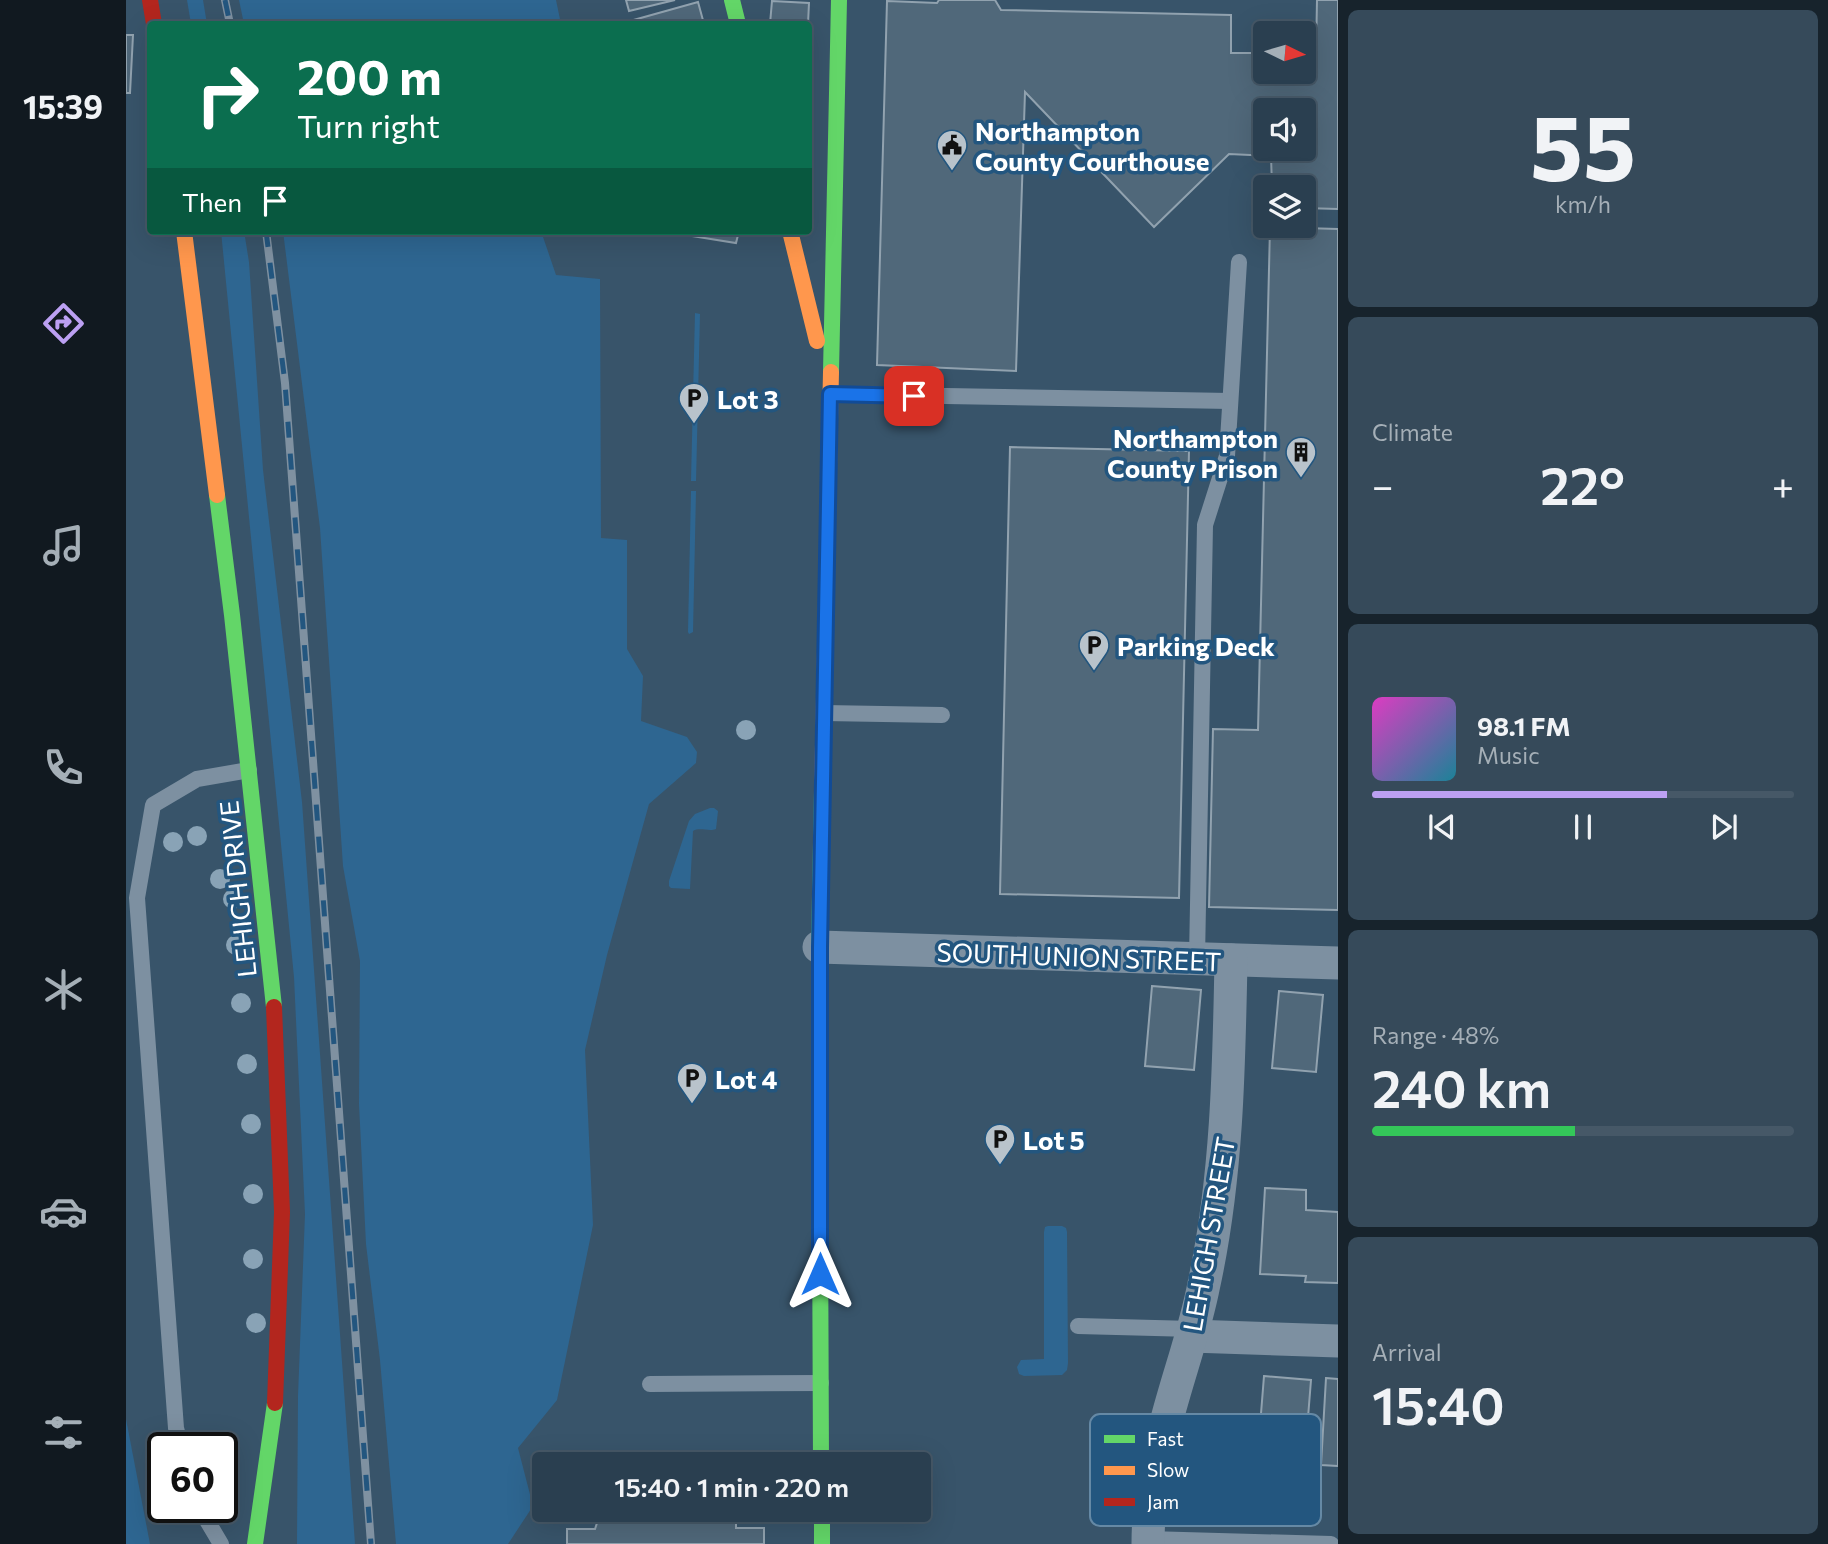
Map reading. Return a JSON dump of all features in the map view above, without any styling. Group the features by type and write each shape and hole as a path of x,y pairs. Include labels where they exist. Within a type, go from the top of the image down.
{"main road":[{"path":"150,0 154,21"},
{"path":"732,0 737,21"},
{"path":"821,1452 820,947 830,394 828,157 839,0"},
{"name":"LEHIGH DRIVE","path":"184,235 232,615 273,992 282,1212 276,1398 255,1544"},
{"path":"791,235 830,394"},
{"path":"821,1522 822,1544"}],"street":[{"name":"SOUTH UNION STREET","path":"820,947 1338,963"},
{"name":"LEHIGH STREET","path":"1168,1414 1205,1284 1210,1253 1224,1145 1229,1075 1231,960"},
{"path":"1192,1332 1338,1341"}],"lane":[{"path":"1197,959 1205,525 1227,456 1239,262"},
{"path":"830,394 1230,401"},
{"path":"824,713 942,715"},
{"path":"177,1432 136,898 153,805 197,779 249,770"},
{"path":"1079,1325 1192,1332"},
{"path":"650,1384 821,1383"},
{"path":"209,1523 221,1544"},
{"path":"1148,1541 1331,1544"}],"shaded area":[{"path":"187,0 203,0 206,21 190,21"},
{"path":"239,0 556,0 560,21 243,21"},
{"path":"221,235 245,235 249,262 263,470 302,802 355,1544 297,1544 298,1396 305,1214 294,977"},
{"path":"283,235 542,235 556,275 600,279 601,538 627,540 627,649 643,676 641,721 687,737 697,752 696,763 649,804 607,955 585,1050 593,1225 557,1400 518,1448 532,1508 508,1544 396,1544 380,1360 366,1244 359,1104 360,961 343,866 320,528"},
{"path":"695,313 700,314 696,481 691,481"},
{"path":"691,491 696,491 693,632 689,634 688,632"},
{"path":"710,808 718,811 716,829 693,831 690,889 671,888 669,881 689,821 695,814"},
{"path":"1048,1226 1062,1226 1067,1232 1067,1370 1062,1375 1024,1376 1019,1374 1017,1367 1021,1360 1044,1359 1044,1232"},
{"path":"126,1419 150,1544 126,1544"}],"building":[{"path":"626,0 675,0 629,11"},
{"name":"Northampton County Courthouse","path":"939,0 995,0 1001,10 1231,15 1231,53 1253,53 1253,84 1316,84 1317,0 1338,0 1338,209 1316,208 1316,175 1272,175 1271,161 1316,161 1316,98 1253,98 1253,155 1229,154 1154,227 1025,92 1016,371 877,365 887,1 937,3"},
{"path":"772,1 809,3 808,21 770,21"},
{"path":"698,2 703,21 630,21"},
{"path":"126,35 133,35 130,93 126,93"},
{"name":"Northampton County Prison","path":"1316,228 1338,229 1338,910 1209,907 1213,729 1258,730 1270,238 1316,238"},
{"path":"685,235 738,235 736,243"},
{"name":"Parking Deck","path":"1010,447 1189,451 1179,898 1000,894"},
{"path":"1152,986 1201,990 1194,1070 1145,1066"},
{"path":"1279,991 1323,995 1316,1072 1272,1068"},
{"path":"1265,1188 1306,1190 1306,1210 1338,1212 1338,1283 1305,1282 1306,1276 1260,1274"},
{"path":"1264,1376 1311,1380 1308,1414 1261,1414"},
{"path":"1326,1378 1338,1379 1338,1466 1321,1465"},
{"path":"736,1522 736,1528 764,1528 764,1544 567,1544 567,1529 595,1529 597,1523"}],"railway":[{"path":"225,0 229,21"},
{"path":"266,235 285,383 371,1544"}],"traffic: fast":[{"path":"732,0 737,21"},
{"path":"831,372 839,0"},
{"path":"217,495 274,1007"},
{"path":"821,1452 819,947 822,791"},
{"path":"255,1544 275,1403"},
{"path":"822,1522 822,1544"}],"traffic: slow":[{"path":"184,235 217,495"},
{"path":"791,235 817,341"},
{"path":"822,791 831,372"}],"traffic: jam":[{"path":"150,0 154,21"},
{"path":"274,1007 282,1212 275,1403"}],"place":[{"name":"Northampton County Courthouse","path":"952,172"},
{"name":"Lot 3","path":"694,425"},
{"name":"Northampton County Prison","path":"1301,479"},
{"name":"Parking Deck","path":"1094,672"},
{"name":"Lot 4","path":"692,1105"},
{"name":"Lot 5","path":"1000,1166"}],"route":[{"path":"820,1274 820,947 830,394 914,396"}]}
